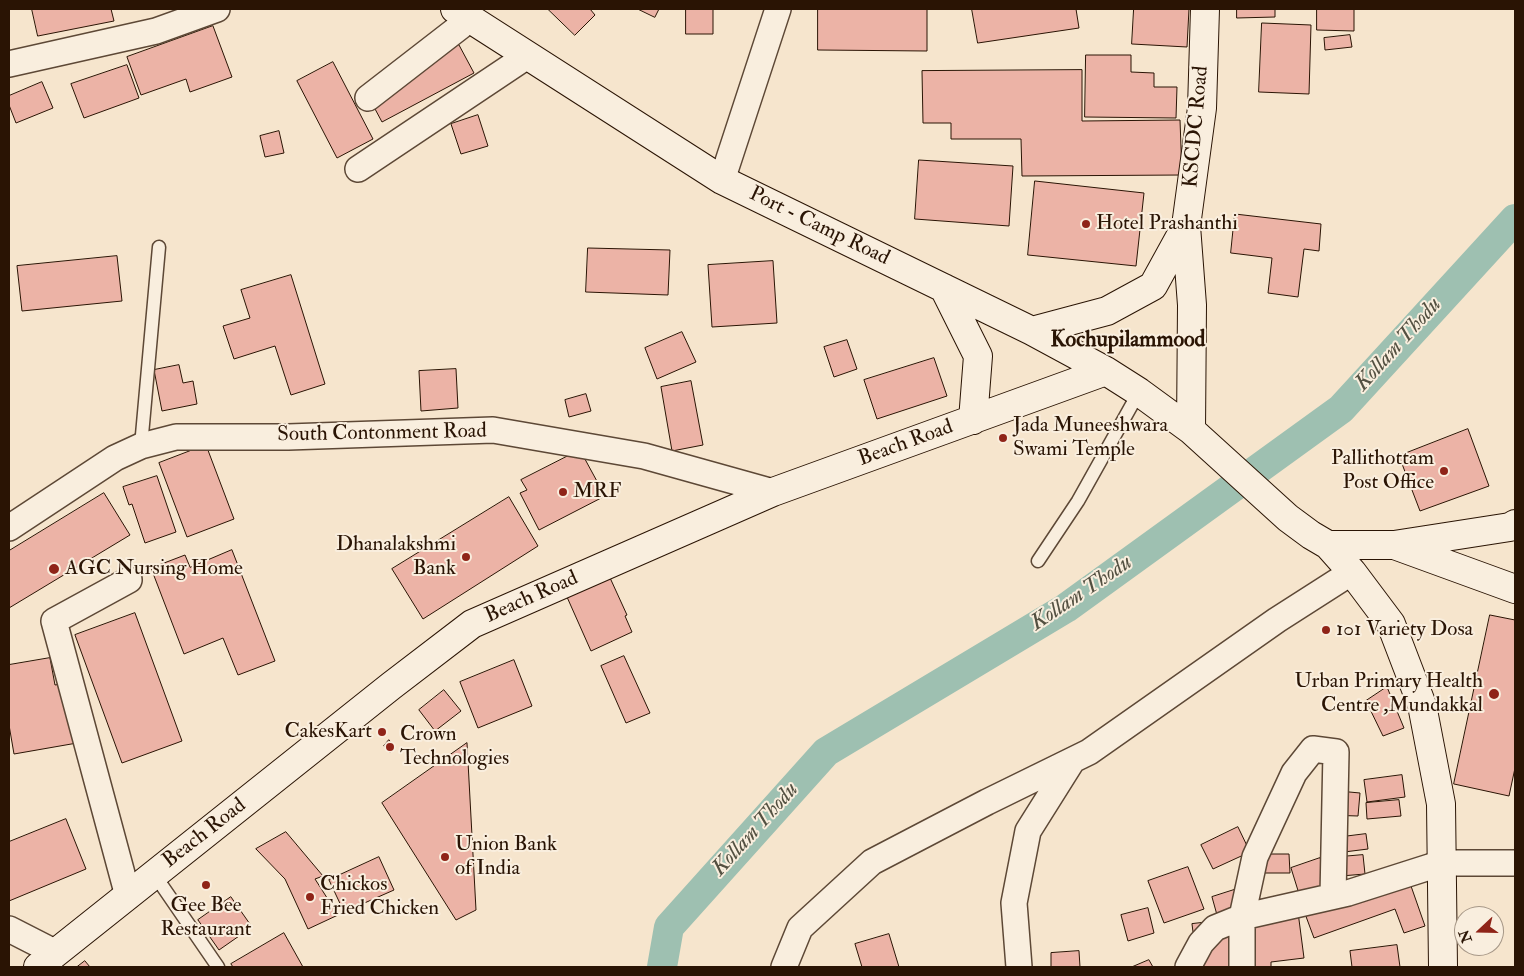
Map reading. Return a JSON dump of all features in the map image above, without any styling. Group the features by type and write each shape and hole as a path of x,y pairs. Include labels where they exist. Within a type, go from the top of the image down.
{"main road":[{"name":"KSCDC Road","path":"1191,430 1192,305 1186,226 1202,108 1205,9"},
{"name":"Port - Camp Road","path":"463,14 722,180 1032,331 1106,371 1139,392 1191,430 1288,518 1319,540 1352,572 1391,624 1422,705 1441,804 1443,967"},
{"path":"1032,331 1107,311 1153,286 1186,226"},
{"path":"944,288 978,356 973,420"},
{"name":"Beach Road","path":"47,960 390,686 472,624 773,492 1106,371"},
{"path":"1319,540 1394,545 1513,527"},
{"path":"1394,545 1515,589"}],"street":[{"path":"9,64 156,31 217,9"},
{"path":"722,180 778,9"},
{"path":"368,98 463,14"},
{"path":"358,170 527,56"},
{"name":"South Contonment Road","path":"9,528 115,458 141,446 176,437 493,430 644,456 773,492"},
{"path":"784,967 800,928 872,862 987,802 1089,752 1276,620 1352,572"},
{"path":"128,896 54,621 129,580"},
{"path":"1242,967 1242,917 1255,857 1294,773 1313,749 1336,752 1333,896"},
{"path":"1019,967 1014,903 1028,831 1072,761"},
{"path":"1188,967 1201,943 1215,928 1242,917 1333,896 1442,863 1515,863"},
{"path":"9,929 47,960"}],"lane":[{"path":"141,446 159,247"},
{"path":"1038,561 1078,500 1139,392"},
{"path":"154,874 218,967"}],"building":[{"path":"32,9 111,9 114,21 38,36"},
{"path":"548,9 590,9 595,15 575,35"},
{"path":"638,9 659,9 655,17"},
{"path":"686,9 713,9 713,34 686,34"},
{"path":"818,9 927,9 927,51 818,50"},
{"path":"972,9 1076,9 1079,28 978,43"},
{"path":"1134,9 1189,9 1187,47 1132,44"},
{"path":"1237,9 1275,9 1275,17 1237,18"},
{"path":"1317,9 1354,9 1354,31 1317,30"},
{"path":"1262,23 1311,25 1309,94 1259,92"},
{"path":"213,26 232,77 190,92 186,79 141,95 127,57"},
{"path":"1350,35 1352,47 1325,50 1324,38"},
{"path":"459,45 474,73 382,122 367,94"},
{"path":"1086,55 1131,55 1131,72 1154,73 1154,87 1177,87 1176,118 1085,117"},
{"path":"333,62 373,139 337,158 297,81"},
{"path":"127,65 139,98 84,118 71,84"},
{"path":"1082,70 1082,121 1180,120 1182,175 1022,176 1021,139 951,139 951,123 923,123 922,71"},
{"path":"42,82 53,108 16,123 9,105 9,96"},
{"path":"478,115 488,146 461,154 451,124"},
{"path":"279,131 284,153 265,157 260,136"},
{"path":"919,160 1013,166 1009,226 915,219"},
{"name":"Hotel Prashanthi","path":"1035,181 1144,193 1136,266 1028,255"},
{"path":"1235,214 1321,224 1319,251 1304,249 1298,297 1268,293 1272,258 1231,253"},
{"path":"588,248 670,250 668,295 586,292"},
{"path":"117,256 122,301 22,311 17,266"},
{"path":"773,261 777,323 712,327 708,265"},
{"path":"291,275 325,384 291,395 275,346 234,359 223,326 250,318 241,290"},
{"path":"682,332 696,362 657,379 645,348"},
{"path":"847,340 857,369 834,377 824,347"},
{"path":"934,358 947,396 877,419 864,380"},
{"path":"179,365 183,383 193,381 197,404 162,411 154,370"},
{"path":"456,369 458,408 421,411 419,371"},
{"path":"691,381 703,445 672,451 661,387"},
{"path":"586,394 591,411 569,417 565,400"},
{"name":"Pallithottam Post Office","path":"1468,429 1489,486 1420,511 1399,456"},
{"path":"206,445 234,519 187,537 159,463"},
{"name":"MRF","path":"580,450 605,496 539,530 520,493 527,490 521,480"},
{"path":"157,476 176,532 145,543 132,504 129,505 123,487"},
{"path":"104,493 130,535 9,608 9,551"},
{"name":"Dhanalakshmi Bank","path":"509,497 538,546 423,619 392,569"},
{"path":"232,550 275,661 238,675 223,638 184,654 151,568 185,555 190,567"},
{"path":"606,569 627,615 625,616 632,632 591,651 563,588"},
{"path":"135,613 182,741 122,763 75,635"},
{"name":"Urban Primary Health Centre ,Mundakkal","path":"1490,615 1515,620 1515,768 1509,796 1454,784"},
{"path":"624,656 650,713 626,723 601,666"},
{"path":"50,658 55,685 66,683 77,743 14,754 9,725 9,665"},
{"path":"514,660 532,706 478,728 460,682"},
{"path":"1387,687 1404,728 1383,736 1366,701"},
{"path":"444,690 461,711 435,731 419,710"},
{"name":"Crown Technologies","path":"389,740 395,748 390,753 384,746"},
{"name":"Union Bank of India","path":"467,743 476,910 456,920 382,803"},
{"path":"1402,775 1405,797 1367,802 1364,780"},
{"path":"1328,790 1360,793 1358,816 1327,815"},
{"path":"1399,800 1401,816 1367,819 1366,803"},
{"path":"66,819 86,869 9,901 9,842"},
{"path":"1238,827 1250,852 1213,869 1201,845"},
{"name":"Chickos Fried Chicken","path":"286,832 323,876 315,879 338,915 308,929 285,879 256,849"},
{"path":"1366,834 1368,849 1344,852 1342,837"},
{"path":"1255,854 1289,854 1290,873 1255,873"},
{"path":"1363,855 1365,874 1341,876 1340,857"},
{"path":"379,857 394,890 344,912 329,880"},
{"path":"1320,858 1330,887 1300,897 1291,868"},
{"path":"1404,866 1425,926 1404,933 1395,909 1314,938 1301,903"},
{"path":"1188,867 1204,909 1164,923 1148,881"},
{"path":"1237,889 1243,907 1217,915 1212,897"},
{"path":"231,897 252,927 219,950 198,920"},
{"path":"1148,908 1154,933 1128,941 1121,915"},
{"path":"1298,912 1304,958 1271,962 1271,967 1193,967 1197,963 1192,924"},
{"path":"284,933 303,967 233,967 231,964"},
{"path":"889,934 899,967 862,967 855,944"},
{"path":"1397,945 1400,967 1352,967 1350,951"},
{"path":"1079,951 1080,967 1051,967 1051,953"},
{"path":"1149,960 1153,967 1132,967"},
{"path":"85,961 90,967 77,967"}],"waterway":[{"name":"Kollam Thodu","path":"662,967 669,927 826,752 1066,608 1341,409 1515,219"}],"place":[{"name":"Hotel Prashanthi","path":"1086,224"},
{"name":"Jada Muneeshwara Swami Temple","path":"1003,438"},
{"name":"Pallithottam Post Office","path":"1444,471"},
{"name":"MRF","path":"563,492"},
{"name":"Dhanalakshmi Bank","path":"466,557"},
{"name":"AGC Nursing Home","path":"54,569"},
{"name":"101 Variety Dosa","path":"1326,630"},
{"name":"Urban Primary Health Centre ,Mundakkal","path":"1494,694"},
{"name":"CakesKart","path":"382,732"},
{"name":"Crown Technologies","path":"390,747"},
{"name":"Union Bank of India","path":"445,857"},
{"name":"Gee Bee Restaurant","path":"206,885"},
{"name":"Chickos Fried Chicken","path":"310,897"}],"district":[{"name":"Kochupilammood","path":"1128,341"}]}
